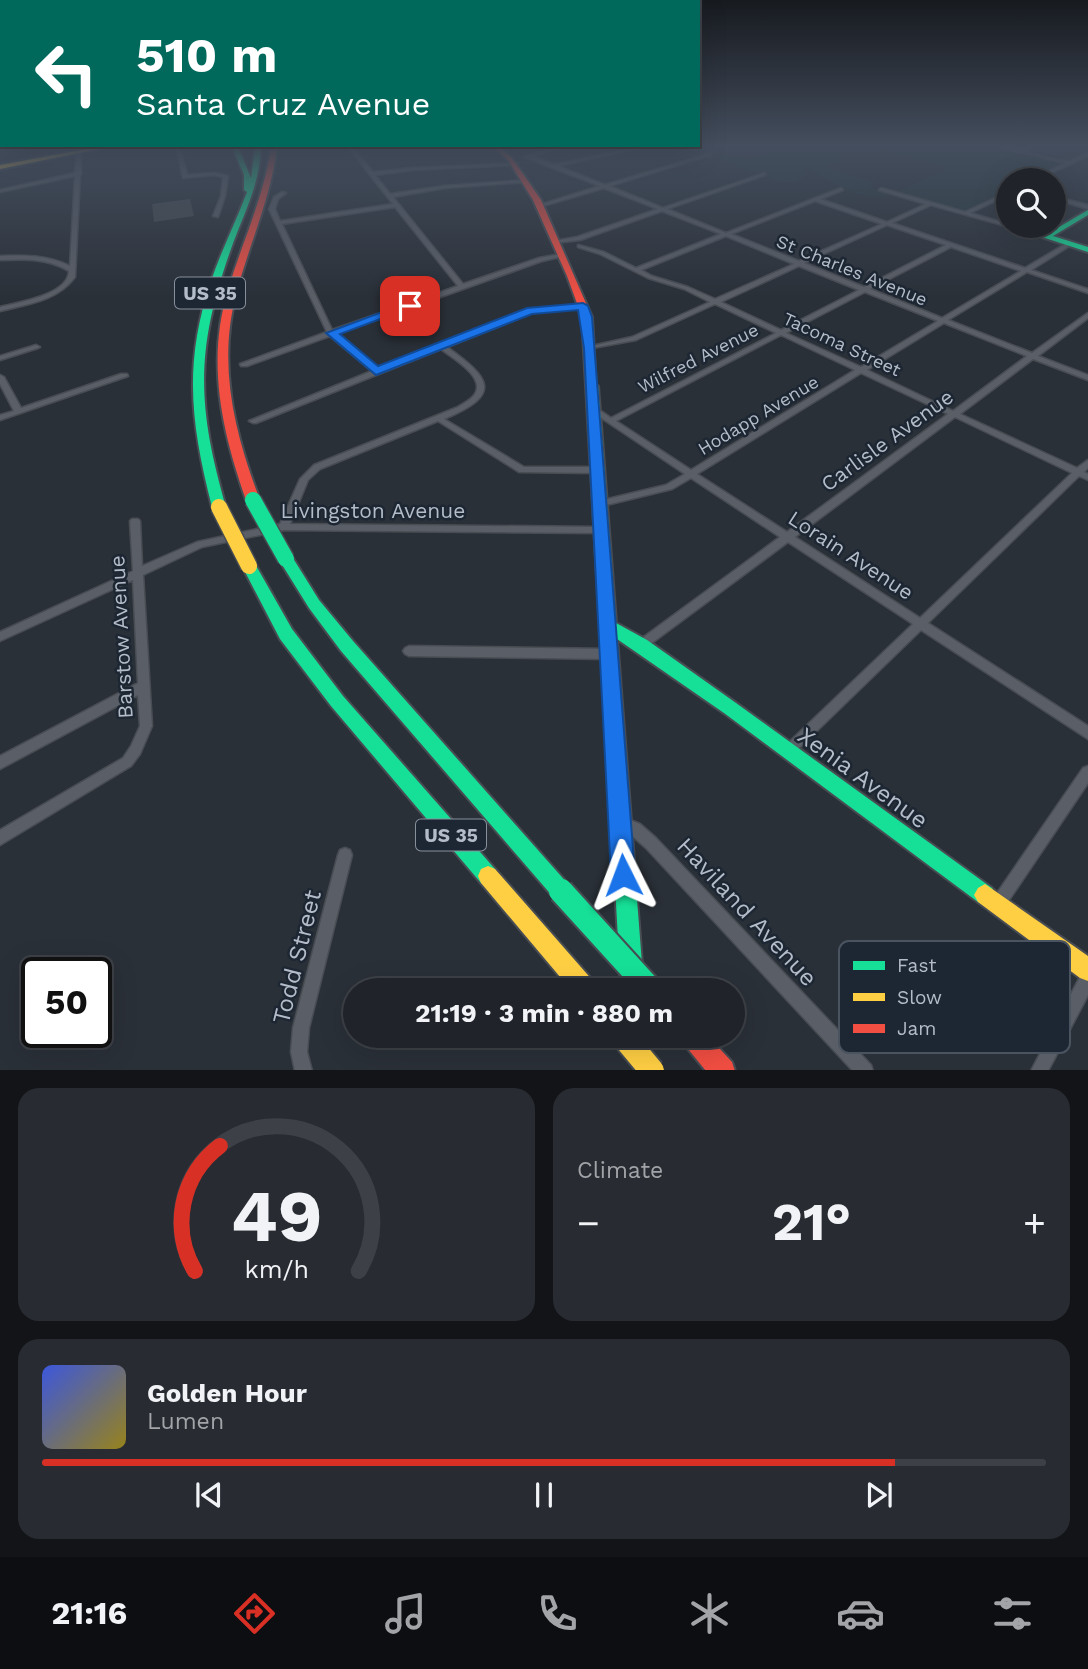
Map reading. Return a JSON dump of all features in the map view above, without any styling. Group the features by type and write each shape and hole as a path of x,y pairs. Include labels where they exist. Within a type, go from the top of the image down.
{"main road":[{"name":"US 35","path":"248,197 210,290 201,320 195,358 194,395 198,427 219,507 286,634 337,701 576,978"},
{"name":"US 35","path":"265,197 228,306 222,342 223,399 229,436 253,500 296,579 329,622 561,891 640,978"},
{"path":"533,197 559,249 587,317 631,978"},
{"path":"1066,224 1088,209"},
{"path":"1049,238 1088,250"},
{"name":"Xenia Avenue","path":"608,626 641,645 1048,941"},
{"name":"Xenia Avenue","path":"1070,957 1088,970"},
{"path":"634,1048 652,1070"},
{"path":"636,1048 637,1070"},
{"path":"703,1048 723,1070"}],"street":[{"path":"0,308 45,296 65,286 72,277 77,197"},
{"path":"216,216 223,197"},
{"path":"278,197 272,206 321,318 332,333 376,371"},
{"path":"390,197 462,287"},
{"path":"538,207 571,197"},
{"name":"St Charles Avenue","path":"630,197 1088,378"},
{"path":"244,364 541,259 578,239 697,197"},
{"path":"636,270 822,197"},
{"path":"910,197 996,222"},
{"path":"966,213 996,199"},
{"path":"814,200 1088,291"},
{"path":"1066,202 1088,209"},
{"path":"589,348 634,339 932,203"},
{"path":"280,223 396,205"},
{"name":"Hodapp Avenue","path":"598,504 664,489 692,474 1069,244"},
{"name":"Wilfred Avenue","path":"611,421 950,245"},
{"name":"Tacoma Street","path":"580,246 715,302 1083,475"},
{"path":"0,258 39,259 64,265 72,270"},
{"path":"253,421 531,311 583,306"},
{"name":"Carlisle Avenue","path":"641,645 1088,315"},
{"path":"284,527 304,479 311,471 468,405 479,396 482,386 476,372 441,346"},
{"path":"0,358 36,347"},
{"path":"0,418 124,376"},
{"path":"0,377 19,412"},
{"name":"Lorain Avenue","path":"592,410 1088,733"},
{"path":"438,418 522,470 596,470"},
{"path":"788,751 1083,475 1088,463"},
{"name":"Barstow Avenue","path":"0,838 110,774 127,762 136,750 146,726 135,521"},
{"name":"Livingston Avenue","path":"0,637 209,540 284,527 600,530"},
{"path":"409,651 609,653"},
{"path":"0,762 142,687"},
{"path":"998,905 1088,772"},
{"name":"Haviland Avenue","path":"621,823 635,829 651,844 839,1043"},
{"name":"Todd Street","path":"304,1070 299,1052 301,1028 345,855"},
{"path":"1070,1012 1088,979"},
{"name":"Haviland Avenue","path":"848,1053 864,1070"},
{"path":"1039,1070 1048,1053"}],"green space":[{"path":"913,197 996,197 966,213"}],"building":[{"path":"190,199 194,216 154,222 152,204"}],"traffic: fast":[{"path":"219,507 202,437 197,377 205,317 214,284 249,197"},
{"path":"1066,225 1088,212"},
{"path":"1049,238 1088,250"},
{"path":"592,386 631,978"},
{"path":"253,500 286,559"},
{"path":"286,559 314,604 347,646 561,891"},
{"path":"249,566 286,634 337,701 488,876"},
{"path":"608,626 641,645 730,708 985,895"},
{"path":"561,891 640,978"}],"traffic: slow":[{"path":"219,507 249,566"},
{"path":"488,876 576,978"},
{"path":"985,895 1048,941"},
{"path":"1070,957 1088,970"},
{"path":"633,1048 651,1070"}],"traffic: jam":[{"path":"253,500 229,423 222,371 222,344 232,291 264,197"},
{"path":"535,197 587,317 592,386"},
{"path":"703,1048 722,1070"}],"route":[{"path":"410,306 332,333 376,371 531,311 583,306 587,317 623,875"}]}
